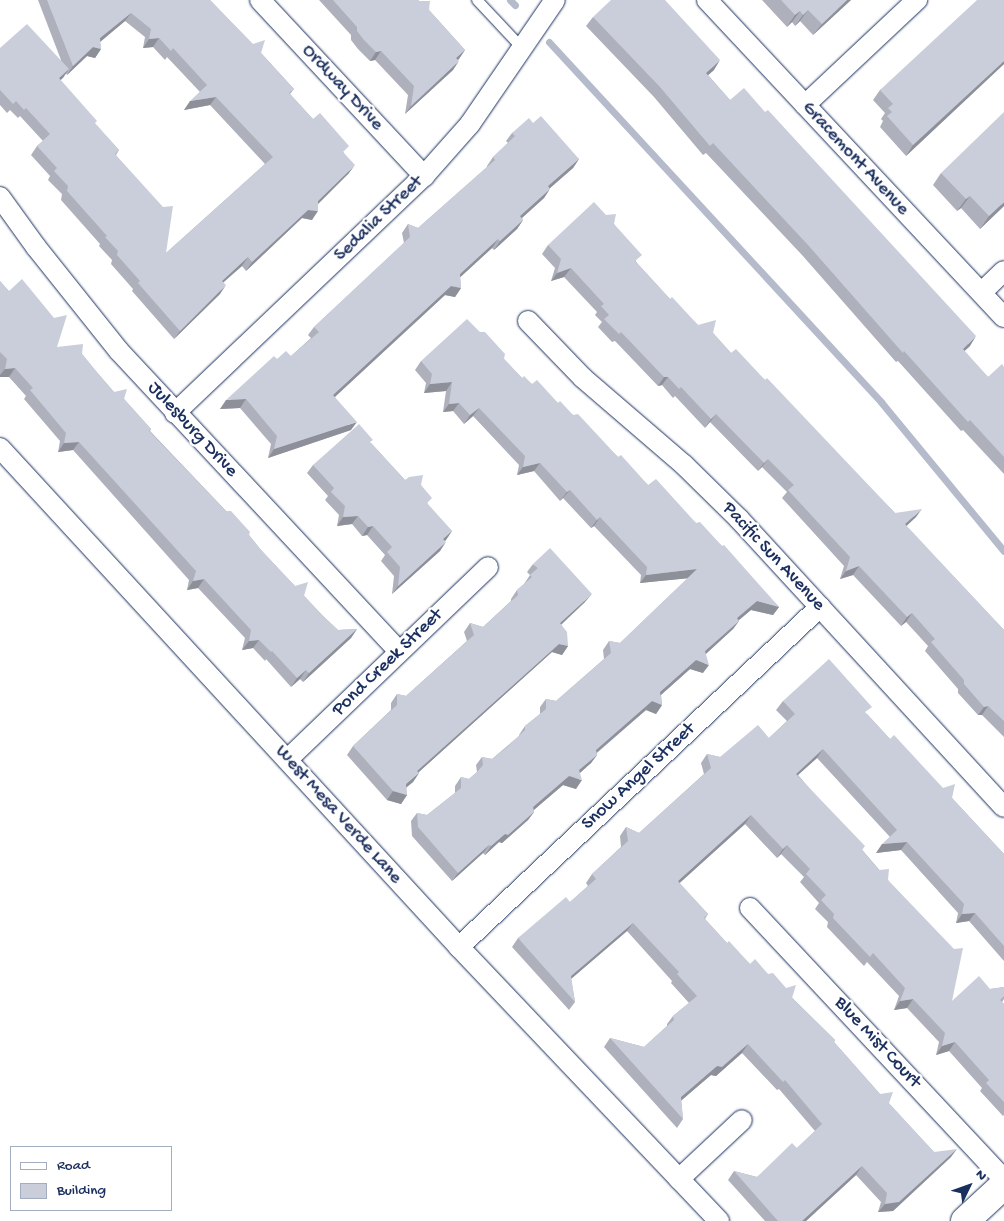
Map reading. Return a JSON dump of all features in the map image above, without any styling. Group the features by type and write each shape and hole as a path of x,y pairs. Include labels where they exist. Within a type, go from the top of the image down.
{"street":[{"name":"Ordway Drive","path":"260,0 424,176"},
{"name":"Sedalia Street","path":"175,413 424,176 470,124 555,0"},
{"name":"Gracemont Avenue","path":"707,0 1004,317"},
{"path":"805,105 917,0"},
{"name":"Julesburg Drive","path":"0,196 36,248 119,351 399,652"},
{"path":"982,292 1004,271"},
{"name":"Pacific Sun Avenue","path":"528,321 583,378 684,465 739,519 1004,807"},
{"name":"West Mesa Verde Lane","path":"0,448 459,947 719,1221"},
{"name":"Pond Creek Street","path":"288,760 488,567"},
{"name":"Snow Angel Street","path":"459,947 820,607"},
{"name":"Blue Mist Court","path":"750,908 1004,1178"},
{"path":"679,1179 742,1120"},
{"path":"965,1221 1004,1185"}],"lane":[{"path":"477,0 522,48"}],"building":[{"path":"47,0 210,0 253,44 265,40 261,53 294,89 289,93 313,119 320,113 349,146 343,152 355,165 318,201 318,211 308,210 252,262 248,257 222,281 226,285 180,331 138,283 140,281 117,255 118,251 105,237 107,236 67,191 68,186 54,171 57,168 37,146 50,134 26,108 24,110 16,101 13,104 0,90 0,48 27,24 69,69 59,78 97,121 95,123 119,150 115,154 163,207 173,206 166,253 273,157 216,97 190,101 207,85 173,48 171,51 159,38 149,39 151,29 131,13 100,38 101,49 93,47 73,66"},
{"path":"333,0 430,1 429,10 465,50 456,58 459,61 411,106 414,86 381,51 376,52 364,40 357,31 357,27"},
{"path":"611,0 665,0 720,60 706,73 730,100 744,88 765,112 768,110 976,336 963,349 988,377 1002,364 1004,367 1004,457 970,420 968,422 904,351 903,353 808,245 713,143 710,146 660,87 593,17"},
{"path":"781,0 847,0 822,24 808,10 803,15 800,11 795,15"},
{"path":"977,0 1004,0 1004,61 913,145 887,116 892,112 888,108 893,104 880,90"},
{"path":"1004,112 1004,202 989,216 970,196 966,199 941,173"},
{"path":"541,116 579,159 548,186 550,189 520,216 523,220 500,241 498,239 460,274 461,288 451,286 333,395 357,422 274,449 277,436 246,399 226,400 274,356 277,359 286,351 291,356 319,332 314,327 410,237 408,224 418,228 495,160 493,157 515,136 512,133 529,118 533,123"},
{"path":"594,202 606,215 616,214 614,224 642,255 635,261 670,299 672,297 698,325 716,320 713,333 731,353 736,349 765,380 767,378 895,513 922,509 905,524 1004,630 1004,721 988,706 984,707 964,684 964,680 931,642 935,639 912,613 907,617 859,566 846,571 850,557 788,490 794,485 768,459 764,463 716,414 711,419 681,387 679,389 668,377 664,377 621,332 619,334 604,319 609,315 601,306 604,304 571,268 557,273 561,259 548,245"},
{"path":"22,279 54,318 67,315 57,347 83,344 82,354 114,392 127,389 124,399 151,429 149,431 226,511 231,511 250,532 249,535 261,550 295,586 308,582 304,596 323,616 338,630 357,629 309,673 306,670 297,678 259,640 249,641 251,630 204,579 193,581 196,571 79,442 64,443 66,433 30,390 33,388 15,368 5,369 7,359 0,352 0,281 9,291"},
{"path":"467,319 480,332 485,332 505,354 504,359 522,378 524,376 532,384 537,380 558,403 560,401 573,415 578,414 618,457 621,455 648,485 656,479 696,523 700,522 722,546 724,545 779,607 757,601 737,618 739,621 705,651 709,665 696,660 660,692 662,705 652,701 596,750 597,755 579,770 582,780 569,776 533,807 534,812 508,835 505,834 491,846 489,845 458,873 418,827 417,813 427,815 461,788 461,777 469,779 477,772 483,765 482,757 492,759 506,748 525,730 525,726 546,709 546,699 556,701 611,653 609,641 620,643 697,569 646,575 647,567 600,517 597,520 570,490 567,492 540,463 523,467 525,456 479,408 470,415 459,403 449,404 452,382 430,384 432,374 421,361"},
{"path":"359,424 373,440 370,442 405,480 409,477 423,475 421,485 432,498 427,503 452,531 443,539 446,542 398,586 400,567 387,552 392,547 373,526 368,527 358,516 343,517 345,506 331,492 334,488 313,465"},
{"path":"550,548 592,594 560,623 567,632 568,646 559,644 417,771 419,773 406,784 407,795 393,791 353,746 397,705 397,694 406,696 474,635 470,623 483,627 518,595 517,590 532,577 530,575 538,568 533,564"},
{"path":"829,659 872,707 865,712 890,739 894,735 943,788 955,784 952,798 1004,854 1004,946 975,913 962,914 964,904 907,842 882,844 897,830 823,749 796,774 865,846 862,850 879,870 889,869 888,880 954,949 963,948 952,1001 979,976 990,989 1004,987 1004,996 1000,1000 1004,1004 1004,1102 986,1083 989,1080 955,1042 942,1046 945,1033 913,999 900,1001 905,988 873,953 870,957 833,918 834,914 821,900 826,895 806,874 810,869 787,845 783,849 751,815 678,881 708,914 704,918 750,964 755,959 768,974 773,973 786,988 796,985 792,998 835,1040 834,1042 880,1094 893,1092 889,1103 934,1152 957,1149 899,1202 885,1204 887,1193 862,1166 802,1221 778,1221 734,1171 757,1177 792,1143 797,1148 822,1124 785,1080 783,1082 748,1044 722,1067 717,1066 681,1097 683,1119 610,1038 644,1047 674,1020 673,1016 697,996 677,974 679,972 633,923 571,976 575,1002 518,938 566,897 570,902 596,879 592,874 628,841 626,827 639,833 711,768 707,754 720,757 758,725 769,738 795,714 783,701"}],"waterway":[{"path":"510,0 515,5"},
{"path":"549,42 881,402 1004,551"}]}
